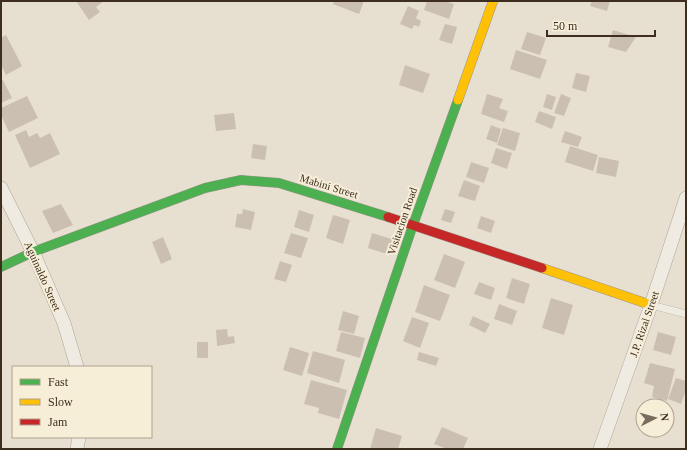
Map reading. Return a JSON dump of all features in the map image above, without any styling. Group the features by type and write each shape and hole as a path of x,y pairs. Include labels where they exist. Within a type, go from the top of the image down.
{"street":[{"name":"Visitacion Road","path":"337,449 413,225 493,1"},
{"name":"Mabini Street","path":"1,268 33,252 205,188 241,180 279,183 413,225 651,305"},
{"name":"Aguinaldo Street","path":"1,188 33,252 64,323 77,366"},
{"name":"J.P. Rizal Street","path":"600,449 651,305 686,198"},
{"path":"77,449 79,438"}],"lane":[{"path":"651,305 686,314"}],"building":[{"path":"76,1 104,1 96,7 100,12 89,20"},
{"path":"334,1 364,1 359,14 333,4"},
{"path":"427,1 445,1 454,4 449,19 424,10"},
{"path":"592,1 610,1 607,11 590,6"},
{"path":"408,6 419,11 416,18 421,21 419,27 414,25 412,29 400,24"},
{"path":"445,24 457,27 452,44 439,40"},
{"path":"613,30 636,37 626,52 608,47"},
{"path":"527,32 546,38 540,55 521,49"},
{"path":"6,35 22,66 6,75 1,65 1,38"},
{"path":"516,50 547,60 540,79 510,69"},
{"path":"405,65 430,74 423,93 399,85"},
{"path":"576,73 590,76 586,92 572,88"},
{"path":"3,80 12,98 1,103 1,81"},
{"path":"487,94 503,99 499,108 508,111 504,122 481,114"},
{"path":"547,94 556,97 552,110 543,107"},
{"path":"561,94 571,98 564,116 554,113"},
{"path":"27,96 38,118 9,132 1,115 1,108"},
{"path":"539,111 556,117 552,129 535,122"},
{"path":"234,113 236,129 216,131 214,115"},
{"path":"491,125 501,129 497,143 486,139"},
{"path":"503,128 520,133 515,151 497,145"},
{"path":"26,130 29,137 37,133 40,138 50,133 60,154 30,168 15,135"},
{"path":"565,131 582,137 578,147 561,142"},
{"path":"253,144 267,146 265,160 251,158"},
{"path":"570,146 598,155 593,171 565,162"},
{"path":"496,148 512,153 507,169 491,163"},
{"path":"599,157 619,161 616,177 596,173"},
{"path":"471,162 489,168 484,183 466,177"},
{"path":"464,180 480,186 475,201 458,196"},
{"path":"61,204 73,225 53,233 42,211"},
{"path":"243,209 255,212 251,230 235,227 237,214 242,214"},
{"path":"445,209 455,212 451,223 441,220"},
{"path":"299,210 314,215 309,232 294,227"},
{"path":"333,215 350,220 343,244 326,238"},
{"path":"481,216 495,221 491,233 477,228"},
{"path":"291,233 308,238 301,258 284,253"},
{"path":"372,233 395,240 390,255 368,248"},
{"path":"163,237 172,259 161,264 152,242"},
{"path":"444,254 465,262 455,288 434,280"},
{"path":"280,261 292,265 286,282 274,279"},
{"path":"512,278 530,284 524,304 506,298"},
{"path":"479,282 495,288 491,300 474,294"},
{"path":"424,285 450,295 440,321 415,312"},
{"path":"551,298 573,305 564,335 542,328"},
{"path":"499,304 517,311 512,325 494,319"},
{"path":"343,311 359,316 354,334 338,330"},
{"path":"473,316 490,324 485,333 469,325"},
{"path":"412,317 429,323 420,348 403,341"},
{"path":"227,329 228,337 234,336 235,343 217,346 216,330"},
{"path":"341,332 365,338 360,358 336,351"},
{"path":"658,332 676,337 671,355 653,350"},
{"path":"197,342 208,342 208,358 197,358"},
{"path":"290,347 309,353 302,376 283,370"},
{"path":"313,351 345,360 339,383 307,373"},
{"path":"419,352 439,358 436,366 417,360"},
{"path":"650,363 675,369 668,398 652,397 654,386 644,383"},
{"path":"676,378 686,381 686,390 681,404 675,402 675,398 668,398"},
{"path":"311,380 347,390 339,419 318,413 319,408 304,404"},
{"path":"442,427 468,438 463,449 447,449 434,444"},
{"path":"376,428 402,436 398,449 370,449"}],"traffic: fast":[{"path":"337,449 413,225 458,100"},
{"path":"1,267 33,252 205,188 241,180 279,183 388,217"}],"traffic: slow":[{"path":"458,100 493,1"},
{"path":"542,268 651,305"}],"traffic: jam":[{"path":"388,217 542,268"}]}
